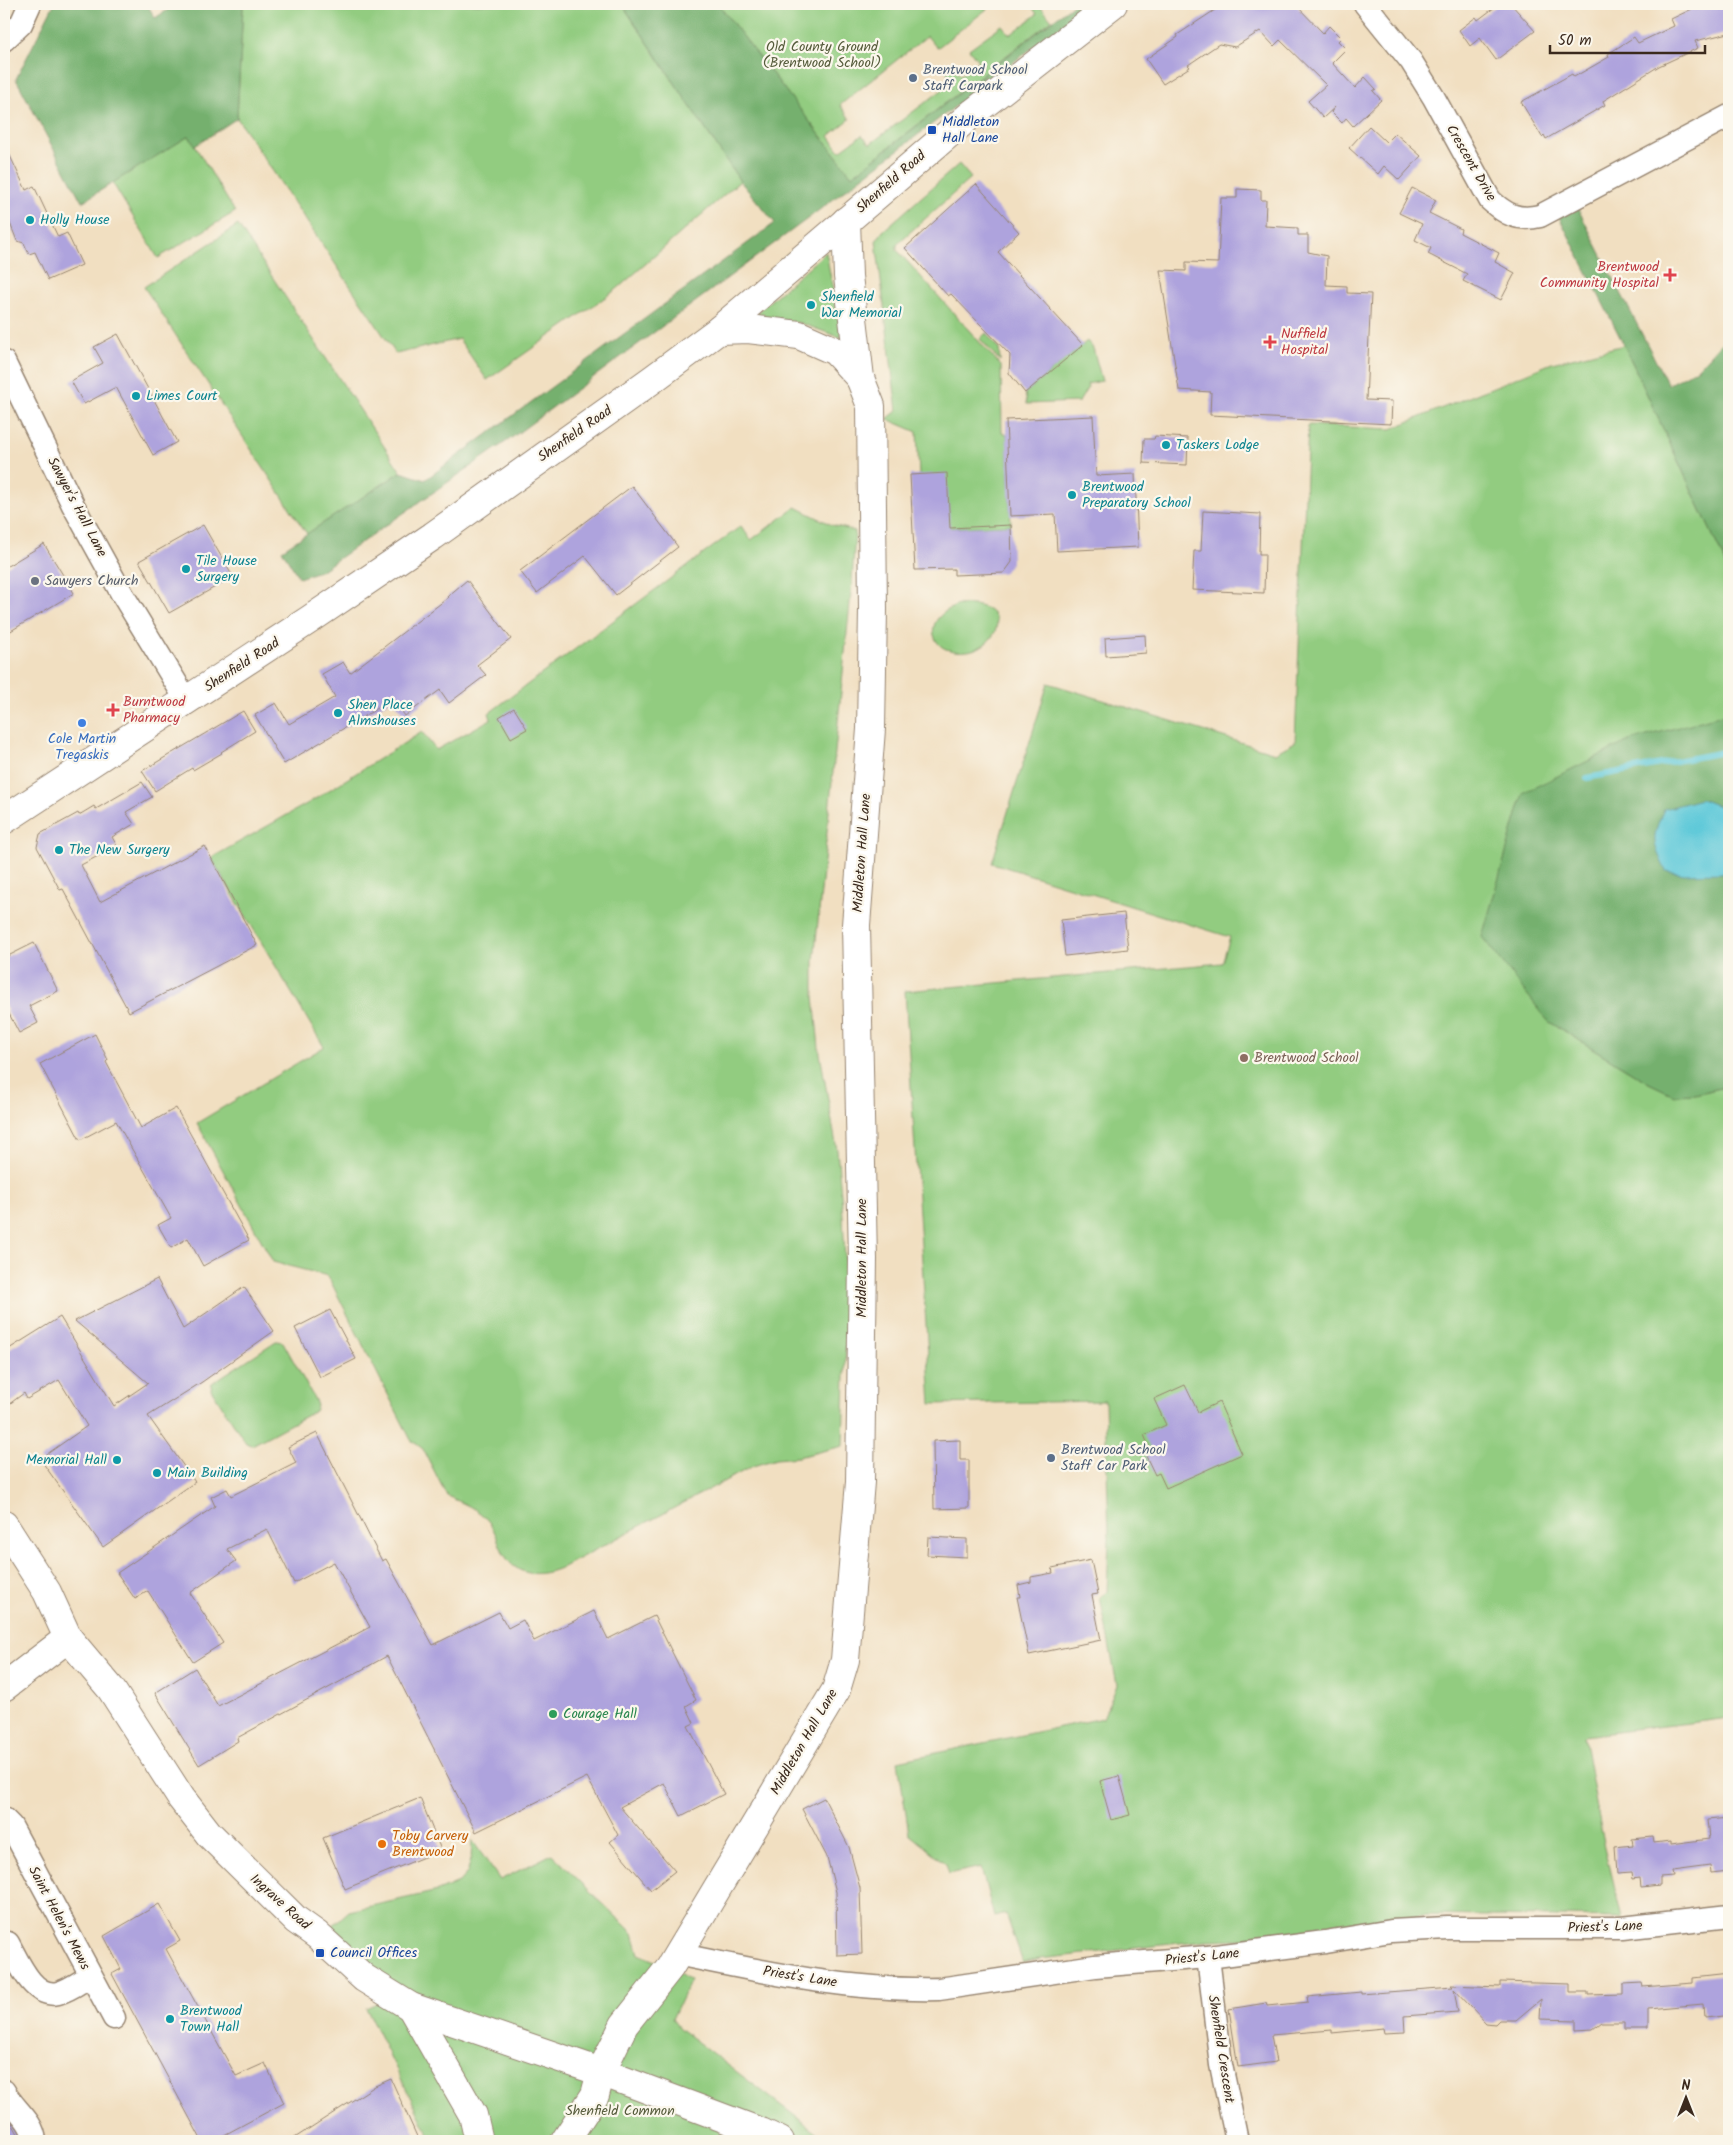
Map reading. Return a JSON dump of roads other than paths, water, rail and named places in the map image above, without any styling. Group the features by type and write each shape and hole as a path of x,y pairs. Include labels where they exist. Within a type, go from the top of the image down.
{"main road":[{"name":"Shenfield Road","path":"4,820 136,732 187,701 433,536 719,330 974,112 1113,4"},
{"name":"Middleton Hall Lane","path":"565,2141 595,2095 601,2072 624,2026 670,1966 836,1690 845,1660 860,1482 863,1259 856,925 871,729 873,609 871,406 860,378 848,276 846,221"},
{"name":"Middleton Hall Lane","path":"719,330 748,329 799,335 835,351 860,378"},
{"name":"Ingrave Road","path":"4,1524 47,1592 68,1638 110,1689 182,1798 209,1834 296,1920 317,1935 364,1978 411,2007 601,2072 761,2132 780,2141"},
{"path":"4,1687 68,1638"},
{"path":"411,2007 473,2115 479,2141"}],"street":[{"path":"4,40 21,24 30,4"},
{"name":"Crescent Drive","path":"1365,4 1411,61 1434,98 1490,200 1502,211 1525,220 1540,216 1729,116"},
{"name":"Sawyer's Hall Lane","path":"4,362 73,505 121,592 187,701"},
{"name":"Saint Helen's Mews","path":"4,1819 11,1826 114,2018"},
{"name":"Priest's Lane","path":"677,1954 775,1974 839,1983 917,1990 967,1986 1095,1966 1208,1957 1325,1942 1391,1931 1447,1928 1622,1928 1729,1916"},
{"path":"8,1944 30,1982 45,1991 56,1994 90,1976"},
{"name":"Shenfield Crescent","path":"1208,1957 1220,2065 1237,2141"},
{"path":"4,2091 9,2101 31,2124 35,2141"}],"water":[{"path":"1701,799 1729,812 1729,866 1722,873 1684,874 1666,871 1658,853 1655,840 1657,827 1664,809"}],"waterway":[{"path":"1587,778 1729,751"}],"place":[{"name":"Brentwood School Staff Carpark","path":"913,78"},
{"name":"Middleton Hall Lane","path":"932,130"},
{"name":"Holly House","path":"30,220"},
{"name":"Brentwood Community Hospital","path":"1670,275"},
{"name":"Shenfield War Memorial","path":"811,305"},
{"name":"Nuffield Hospital","path":"1270,342"},
{"name":"Limes Court","path":"136,396"},
{"name":"Taskers Lodge","path":"1166,445"},
{"name":"Brentwood Preparatory School","path":"1072,495"},
{"name":"Tile House Surgery","path":"186,569"},
{"name":"Sawyers Church","path":"35,581"},
{"name":"Burntwood Pharmacy","path":"113,710"},
{"name":"Shen Place Almshouses","path":"338,713"},
{"name":"Cole Martin Tregaskis","path":"82,723"},
{"name":"The New Surgery","path":"59,850"},
{"name":"Brentwood School","path":"1244,1058"},
{"name":"Brentwood School Staff Car Park","path":"1051,1458"},
{"name":"Memorial Hall","path":"117,1460"},
{"name":"Main Building","path":"157,1473"},
{"name":"Courage Hall","path":"553,1714"},
{"name":"Toby Carvery Brentwood","path":"382,1844"},
{"name":"Council Offices","path":"320,1953"},
{"name":"Brentwood Town Hall","path":"170,2019"}],"park label":[{"name":"Old County Ground (Brentwood School)","path":"822,56"},
{"name":"Shenfield Common","path":"620,2111"}]}
